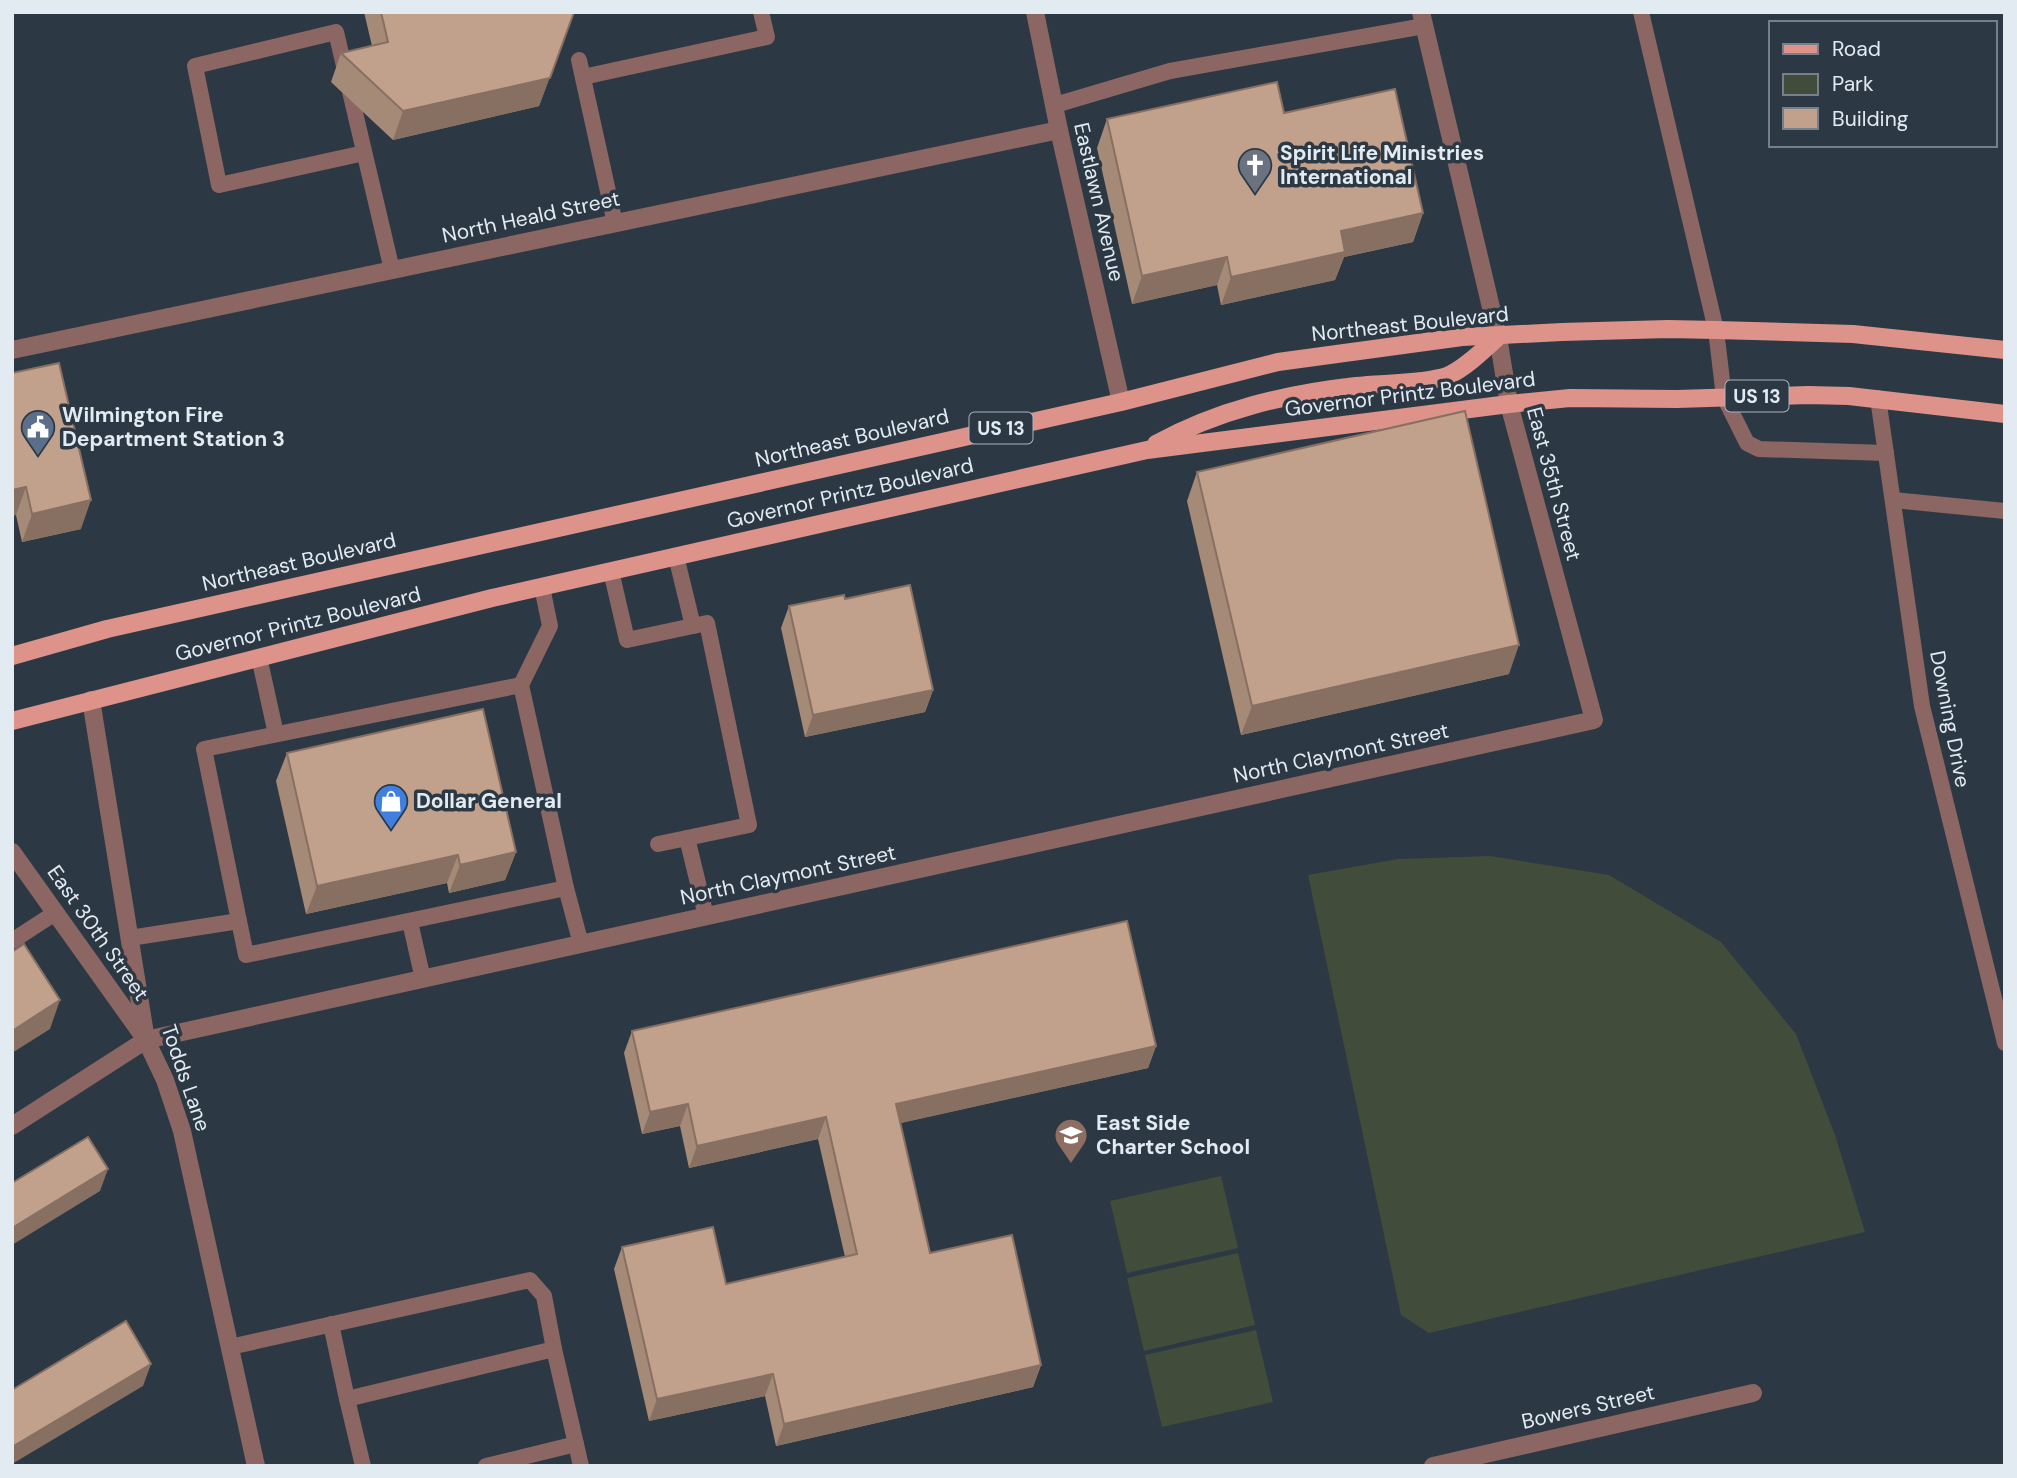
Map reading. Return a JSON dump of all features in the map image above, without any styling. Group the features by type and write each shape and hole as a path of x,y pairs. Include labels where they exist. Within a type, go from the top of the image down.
{"main road":[{"name":"Northeast Boulevard","path":"12,656 107,629 1121,402 1278,362 1462,337 1668,329 1853,334 2005,350"},
{"path":"1147,450 1183,429 1258,402 1353,386 1448,375 1478,355 1498,337"},
{"name":"Governor Printz Boulevard","path":"12,721 541,587 1147,450 1570,398 1677,399 1808,395 1878,398 2005,414"}],"street":[{"name":"Eastlawn Avenue","path":"1035,12 1121,402"},
{"name":"East 35th Street","path":"1422,19 1498,337 1509,404 1594,720"},
{"name":"North Heald Street","path":"12,350 1059,130"},
{"name":"Todds Lane","path":"91,700 146,1040 165,1080 181,1131 256,1466"},
{"name":"North Claymont Street","path":"12,1126 146,1040 1594,720"},
{"name":"East 30th Street","path":"12,852 146,1040"},
{"name":"Bowers Street","path":"1433,1466 1753,1393"}],"lane":[{"path":"583,77 767,37 761,12"},
{"path":"1641,12 1716,330 1724,397 1747,443 1759,449 1886,453"},
{"path":"1055,105 1170,71 1422,19"},
{"path":"364,153 219,185 195,66 336,32 392,270"},
{"path":"579,60 615,223"},
{"name":"Downing Drive","path":"1878,398 1922,706 2005,1043"},
{"path":"1893,500 2005,511"},
{"path":"676,556 693,626"},
{"path":"611,571 628,640 707,623 749,825 658,844"},
{"path":"541,587 550,626 521,685 581,944"},
{"path":"259,657 276,734"},
{"path":"521,685 204,749 246,955 566,888"},
{"path":"687,838 706,916"},
{"path":"12,941 55,913"},
{"path":"130,938 239,921"},
{"path":"410,922 423,979"},
{"path":"230,1347 530,1280 544,1296 581,1466"},
{"path":"331,1324 363,1466"},
{"path":"347,1399 554,1349"},
{"path":"486,1466 576,1444"}],"green space":[{"path":"1490,856 1609,875 1721,942 1796,1034 1835,1135 1865,1232 1429,1333 1401,1315 1308,875 1398,859"},
{"path":"1221,1176 1238,1248 1127,1273 1110,1201"},
{"path":"1238,1253 1255,1325 1144,1351 1127,1278"},
{"path":"1256,1330 1273,1402 1162,1427 1145,1355"}],"building":[{"path":"381,12 574,12 550,78 403,111 341,53 388,42"},
{"name":"Spirit Life Ministries International","path":"1277,82 1284,113 1395,89 1423,213 1341,231 1345,252 1231,277 1227,257 1142,276 1107,119"},
{"name":"Wilmington Fire Department Station 3","path":"59,363 91,500 32,514 26,487 12,490 12,373"},
{"path":"1465,411 1519,645 1252,706 1197,472"},
{"path":"910,585 933,690 813,715 789,606 844,595 845,599"},
{"name":"Dollar General","path":"483,709 516,852 460,865 458,855 317,886 287,753"},
{"name":"East Side Charter School","path":"1127,921 1156,1046 896,1104 930,1253 1012,1235 1041,1365 784,1424 773,1374 657,1399 622,1247 713,1227 726,1284 857,1254 826,1117 697,1146 688,1104 650,1112 632,1031"},
{"path":"24,944 60,1000 12,1031 12,952"},
{"path":"88,1137 108,1169 12,1228 12,1183"},
{"path":"126,1321 151,1364 12,1447 12,1390"}],"place":[{"name":"Spirit Life Ministries International","path":"1255,195"},
{"name":"Wilmington Fire Department Station 3","path":"38,457"},
{"name":"Dollar General","path":"391,831"},
{"name":"East Side Charter School","path":"1071,1165"}]}
